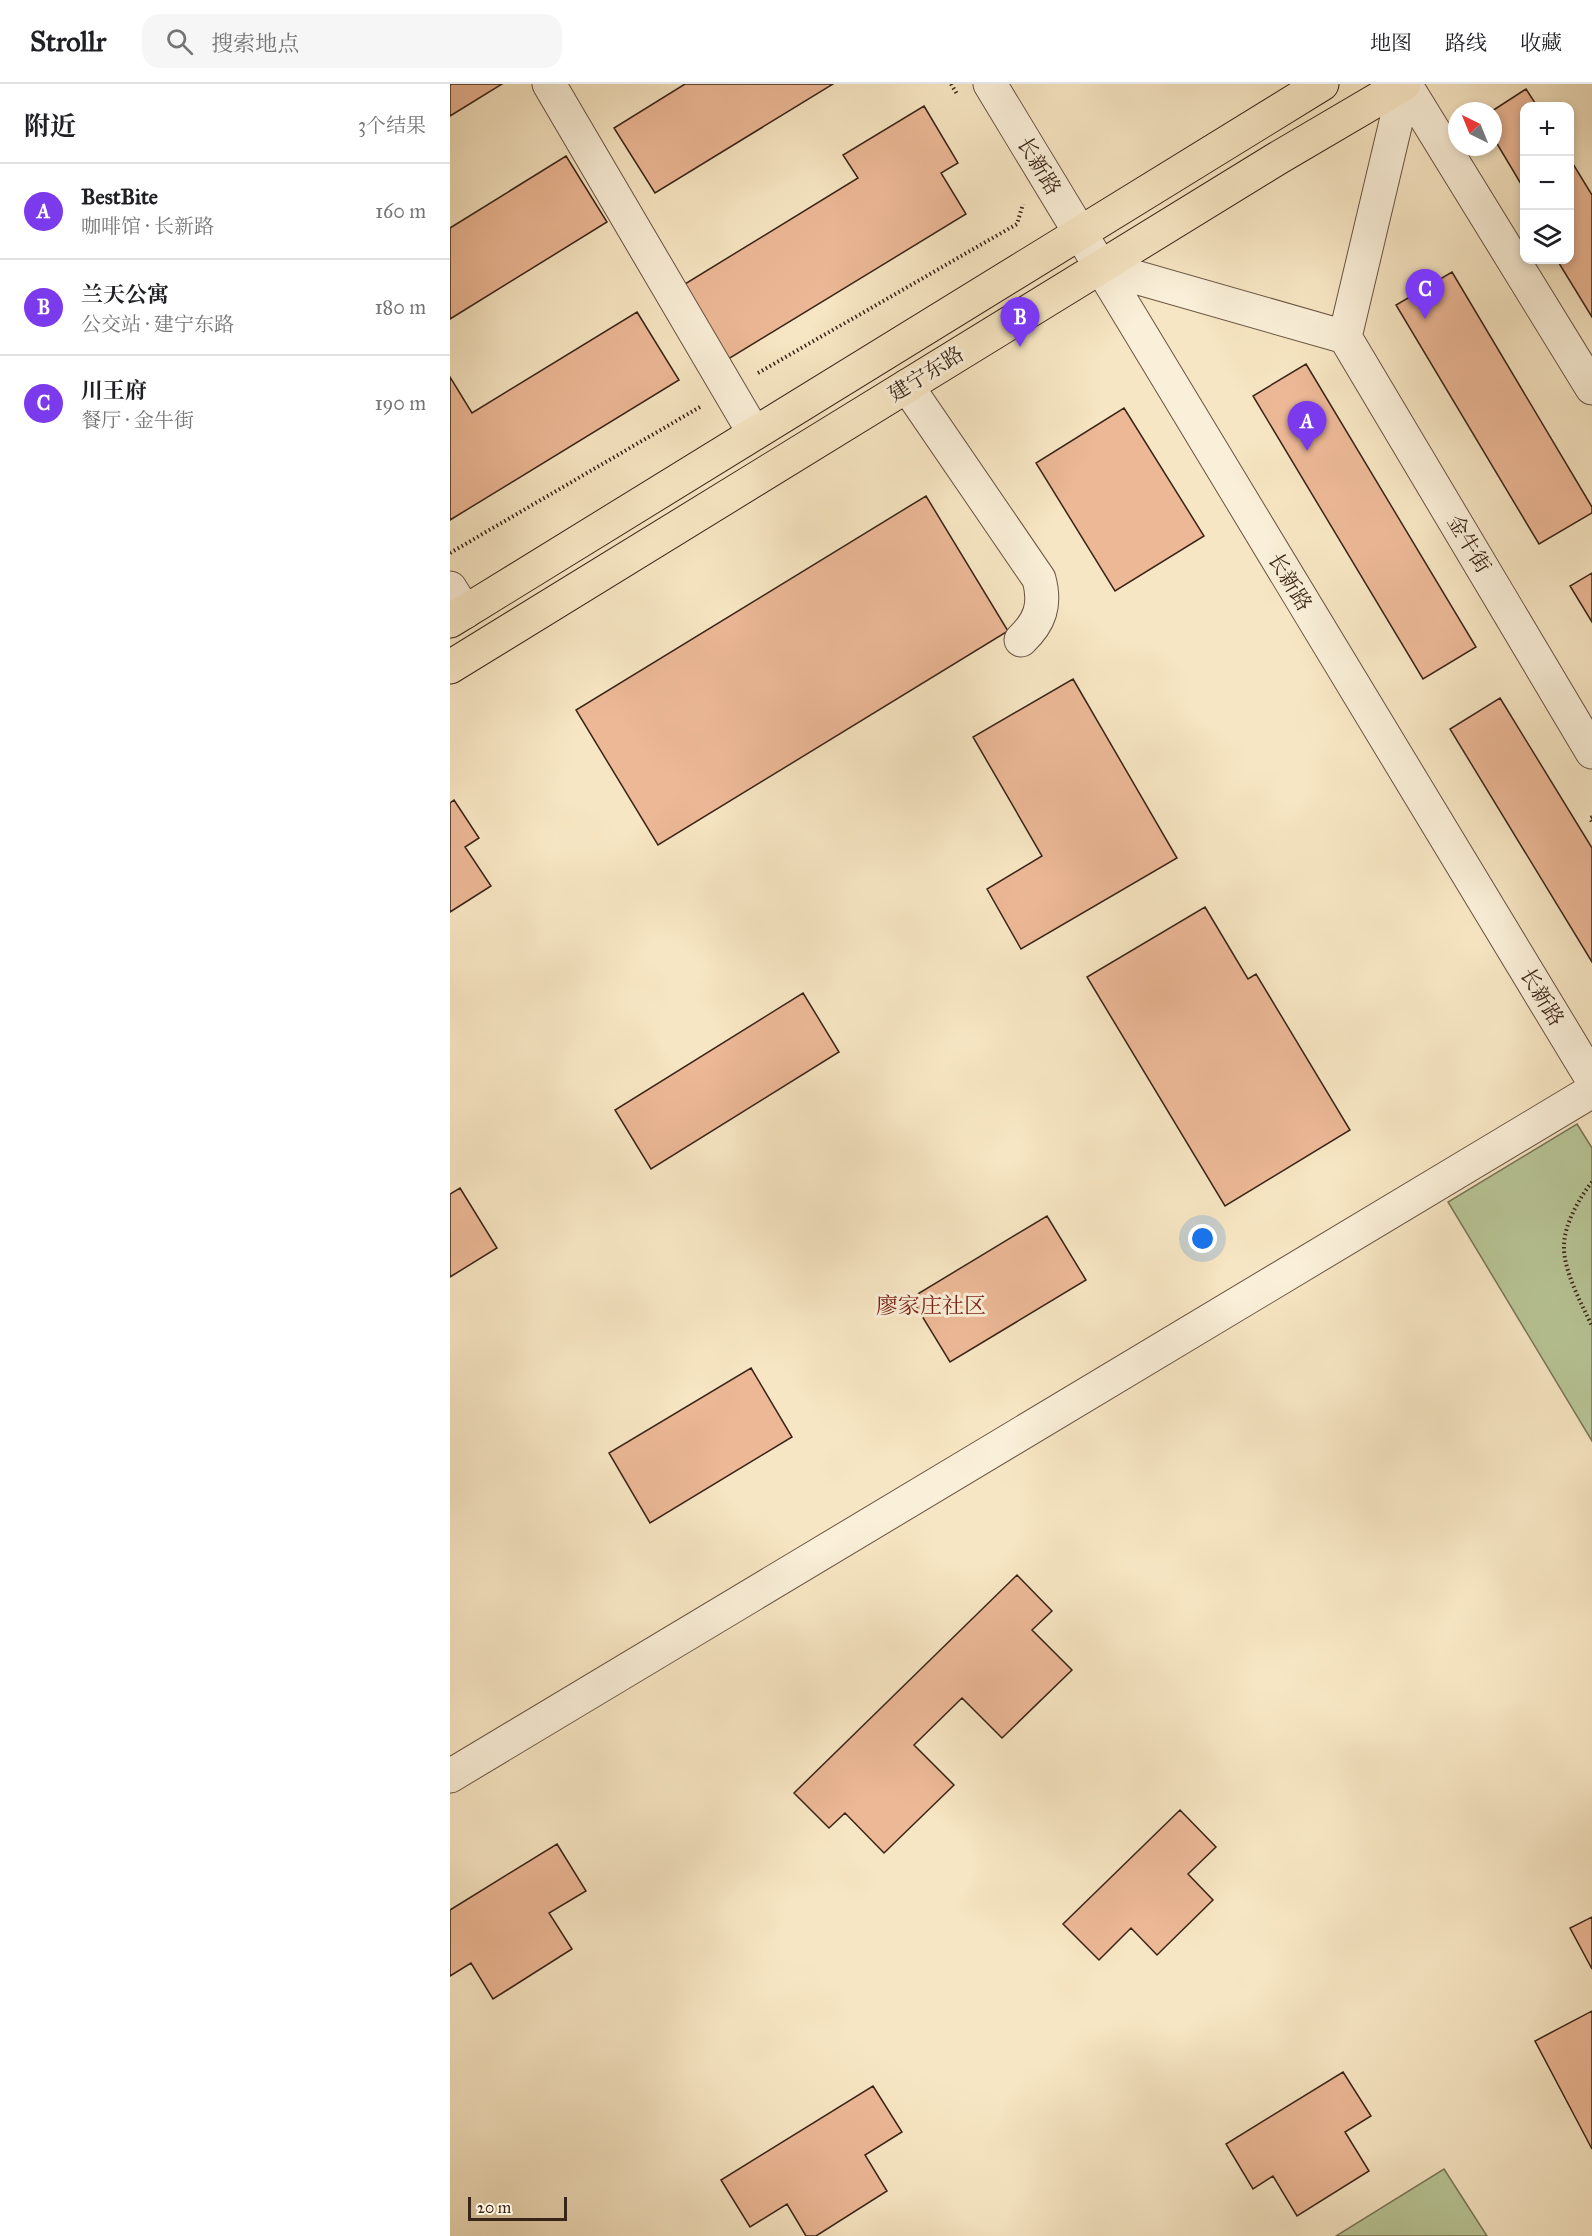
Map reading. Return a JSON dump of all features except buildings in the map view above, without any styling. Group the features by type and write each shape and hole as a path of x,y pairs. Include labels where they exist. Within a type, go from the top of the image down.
{"main road":[{"name":"建宁东路","path":"455,607 754,433 1322,84"},
{"name":"建宁东路","path":"450,667 1278,158 1405,84"}],"street":[{"path":"549,84 754,433"},
{"name":"长新路","path":"990,84 1592,1079"},
{"path":"1100,267 1345,337 1405,84"},
{"path":"1405,84 1592,388"},
{"name":"金牛街","path":"1345,337 1592,752"},
{"path":"907,386 1039,579 1043,604 1039,618 1032,630 1021,640"},
{"path":"450,1776 1592,1091"}],"path":[{"path":"951,84 963,103"},
{"path":"450,554 1017,224 1024,200"},
{"path":"1592,817 1590,818 1592,822"},
{"path":"1592,1182 1585,1191 1569,1225 1564,1247 1572,1284 1592,1326"}],"green space":[{"path":"1577,1124 1592,1148 1592,1441 1448,1202"},
{"path":"1444,2169 1487,2236 1336,2236"}],"place":[{"name":"川王府","path":"1425,319"},
{"name":"兰天公寓","path":"1020,347"},
{"name":"BestBite","path":"1307,451"}],"district":[{"name":"廖家庄社区","path":"931,1305"}]}
